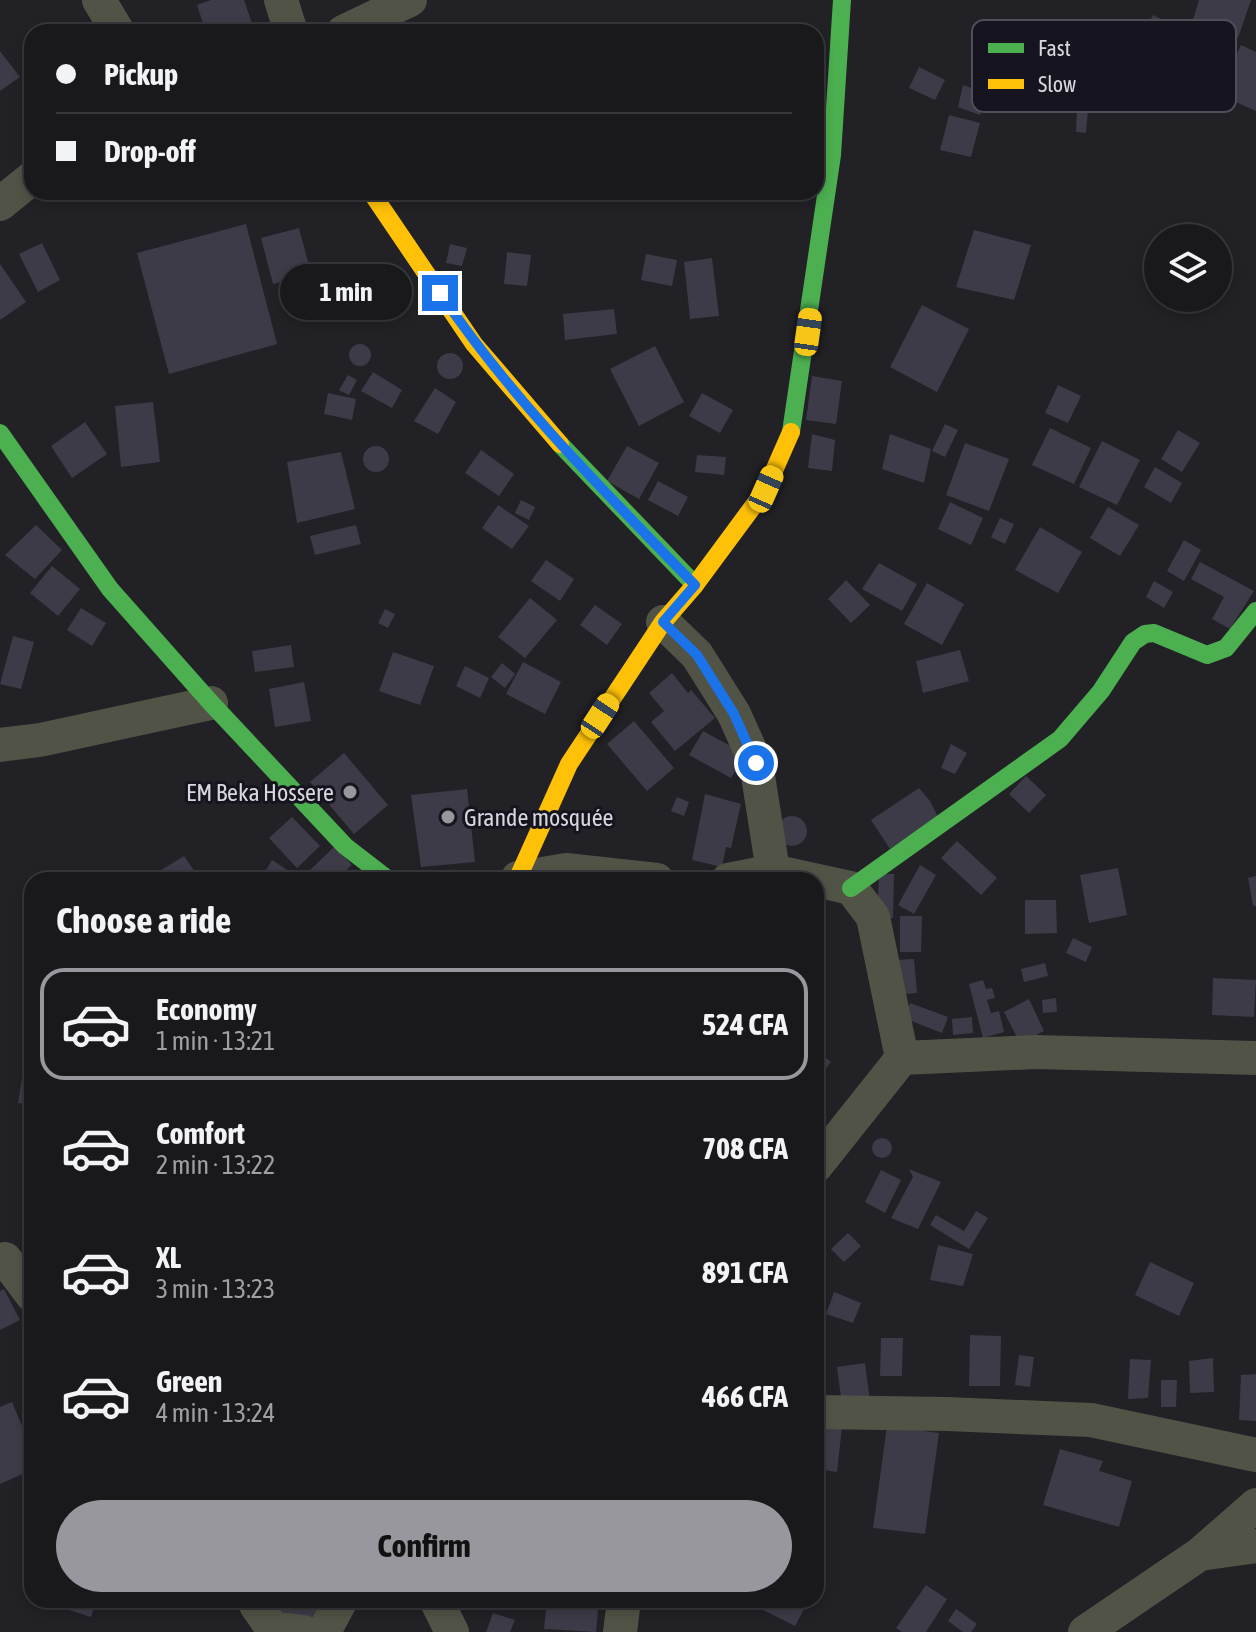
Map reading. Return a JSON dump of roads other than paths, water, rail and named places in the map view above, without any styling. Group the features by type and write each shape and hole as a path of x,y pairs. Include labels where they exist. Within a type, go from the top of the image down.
{"street":[{"path":"99,0 113,24"},
{"path":"281,0 288,24"},
{"path":"360,24 410,0"},
{"path":"521,872 569,764 663,622 695,585 766,489 791,434 832,155 842,0"},
{"path":"0,204 24,184"},
{"path":"376,200 474,344 574,460 695,585"},
{"path":"0,433 110,589 345,846 379,872"},
{"path":"851,888 1060,739 1101,691 1133,642 1145,634 1154,633 1207,655 1226,648 1256,611"},
{"path":"663,622 697,655 734,714 756,763 773,871"},
{"path":"0,745 40,740 211,703"},
{"path":"555,872 584,872"},
{"path":"768,872 778,872"},
{"path":"824,882 851,888 873,917 902,1058"},
{"path":"824,1156 902,1058 1036,1052 1256,1058"},
{"path":"12,1255 24,1279"},
{"path":"824,1412 1091,1420 1256,1455"},
{"path":"1094,1630 1200,1554 1256,1505"},
{"path":"1200,1554 1256,1546"},
{"path":"258,1608 272,1628 304,1632"},
{"path":"324,1632 337,1608"},
{"path":"440,1608 452,1632"},
{"path":"620,1632 623,1608"}],"place":[{"name":"EM Beka Hossere","path":"350,792"},
{"name":"Grande mosquée","path":"448,817"}]}
